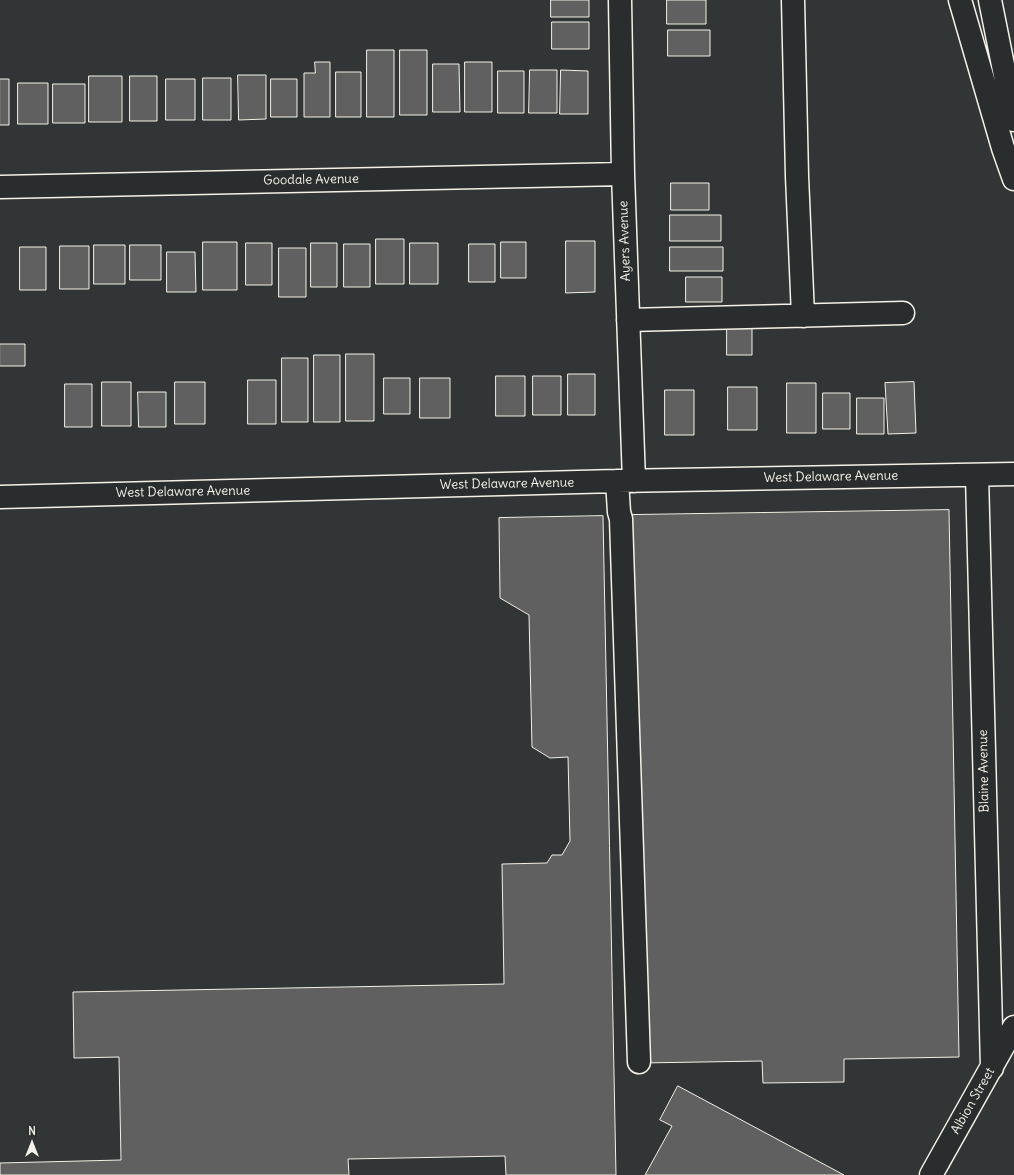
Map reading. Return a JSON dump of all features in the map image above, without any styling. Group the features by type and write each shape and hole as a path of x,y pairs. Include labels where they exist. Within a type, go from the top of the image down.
{"main road":[{"name":"Ayers Avenue","path":"620,0 623,174 628,320 626,481 619,512 622,527 639,1062"},
{"path":"793,0 797,176 803,316"},
{"path":"960,0 1001,141 1014,179"},
{"path":"990,0 1014,120"},
{"name":"Goodale Avenue","path":"0,187 623,174"},
{"path":"628,320 902,313"},
{"name":"West Delaware Avenue","path":"0,497 626,481 1014,474"},
{"name":"Blaine Avenue","path":"977,475 992,1068"},
{"name":"Albion Street","path":"930,1175 1014,1027"}],"building":[{"path":"551,0 589,0 589,17 551,17"},
{"path":"667,0 706,0 706,24 667,24"},
{"path":"552,22 589,22 589,49 552,49"},
{"path":"668,30 710,30 710,56 668,56"},
{"path":"367,50 394,50 394,117 367,117"},
{"path":"400,50 427,50 427,115 400,115"},
{"path":"315,62 330,62 330,117 304,117 304,73 315,73"},
{"path":"465,62 492,62 492,112 465,112"},
{"path":"433,64 459,64 460,112 433,112"},
{"path":"530,70 557,70 557,113 529,113"},
{"path":"561,70 588,71 588,114 560,114"},
{"path":"498,71 524,71 524,113 498,113"},
{"path":"336,72 361,72 361,117 336,117"},
{"path":"238,75 266,75 266,119 239,120"},
{"path":"89,76 122,76 122,122 89,122"},
{"path":"130,76 157,76 157,121 130,121"},
{"path":"203,78 231,78 231,120 203,120"},
{"path":"0,79 9,79 9,125 0,125"},
{"path":"166,79 195,79 195,120 166,120"},
{"path":"271,79 297,79 297,117 271,117"},
{"path":"18,83 48,83 48,124 18,124"},
{"path":"53,84 85,84 85,123 53,123"},
{"path":"671,183 709,183 709,210 671,210"},
{"path":"670,215 721,215 721,241 670,241"},
{"path":"376,239 404,239 404,284 376,284"},
{"path":"566,241 595,241 595,292 566,293"},
{"path":"203,242 237,242 237,290 203,290"},
{"path":"501,242 526,242 526,278 501,278"},
{"path":"246,243 272,243 272,285 246,285"},
{"path":"311,243 337,243 337,287 311,287"},
{"path":"410,243 438,243 438,284 410,284"},
{"path":"344,244 370,244 370,287 344,287"},
{"path":"469,244 495,244 495,282 469,282"},
{"path":"94,245 125,245 125,284 94,284"},
{"path":"130,245 161,245 161,280 130,280"},
{"path":"60,246 89,246 89,289 60,289"},
{"path":"20,247 46,247 46,290 20,290"},
{"path":"670,247 723,247 723,271 670,271"},
{"path":"279,248 306,248 306,297 279,297"},
{"path":"167,252 195,252 196,292 167,292"},
{"path":"686,277 722,277 722,302 686,302"},
{"path":"727,328 752,328 752,355 727,355"},
{"path":"0,344 25,344 25,366 0,366"},
{"path":"346,354 374,354 374,421 346,421"},
{"path":"314,355 340,355 340,422 314,422"},
{"path":"282,358 308,358 308,422 282,422"},
{"path":"568,374 595,374 595,415 568,415"},
{"path":"496,376 525,376 525,416 496,416"},
{"path":"533,376 561,376 561,415 533,415"},
{"path":"384,378 410,378 410,414 384,414"},
{"path":"420,378 450,378 450,418 420,418"},
{"path":"248,380 276,380 276,424 248,424"},
{"path":"102,382 131,382 131,426 102,426"},
{"path":"175,382 205,382 205,424 175,424"},
{"path":"914,382 916,433 888,434 885,383"},
{"path":"787,383 816,383 816,433 787,433"},
{"path":"65,384 92,384 92,427 65,427"},
{"path":"728,387 757,387 757,430 728,430"},
{"path":"665,390 694,390 694,435 665,435"},
{"path":"138,392 166,392 166,427 139,427"},
{"path":"823,393 850,393 850,429 823,429"},
{"path":"857,398 884,398 884,434 857,434"},
{"path":"949,510 959,1057 844,1059 844,1082 763,1083 762,1061 641,1063 631,515"},
{"path":"603,516 616,1175 506,1175 505,1156 348,1159 349,1175 0,1175 0,1163 121,1160 119,1057 74,1058 73,992 504,984 502,864 547,863 552,855 562,855 570,841 568,757 550,758 532,747 529,615 500,598 499,518"},
{"path":"678,1086 844,1175 645,1175 672,1126 660,1120"}]}
